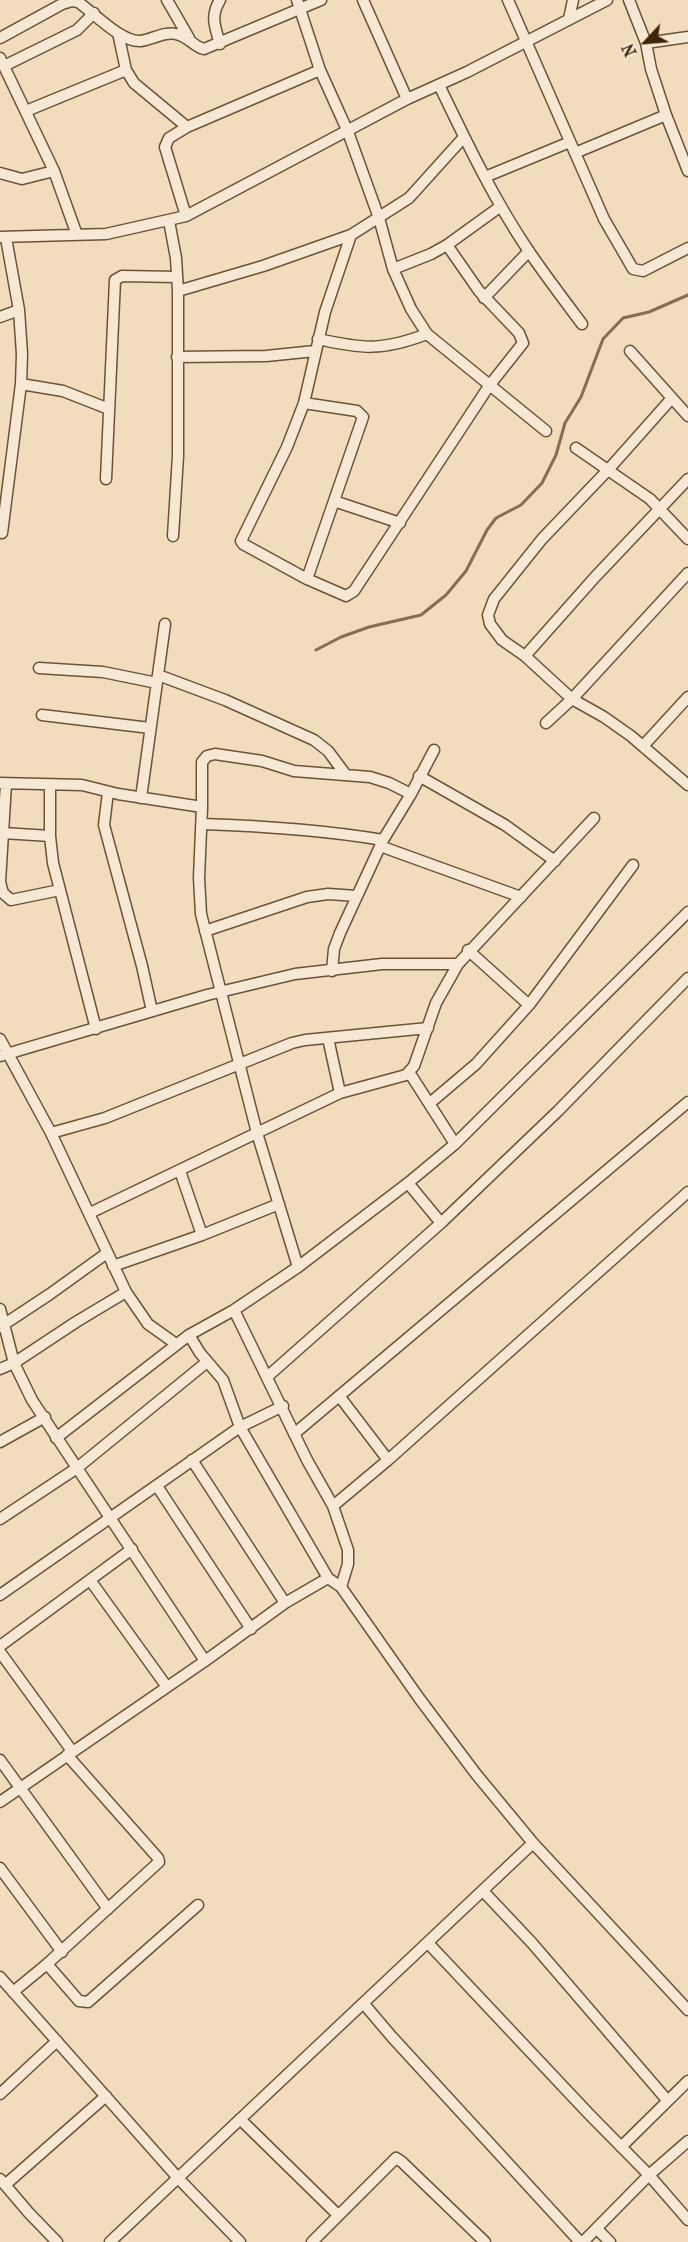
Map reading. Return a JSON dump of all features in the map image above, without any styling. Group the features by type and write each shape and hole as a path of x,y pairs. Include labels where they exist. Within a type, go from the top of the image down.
{"street":[{"path":"167,0 189,38 201,49 220,44 298,5 321,0"},
{"path":"220,0 213,18 220,44"},
{"path":"363,0 407,99"},
{"path":"508,0 524,41 604,219 633,269 644,271 688,248"},
{"path":"569,19 573,0"},
{"path":"2,533 21,384 22,354 19,310 3,238 77,236 126,231 186,216 407,99 607,0"},
{"path":"629,0 646,43 666,115 688,171"},
{"path":"0,38 62,4 80,1 118,33 134,41 169,33 189,38"},
{"path":"298,5 320,69 348,132 379,218 393,269 411,309 427,334 546,431"},
{"path":"77,236 54,171 2,62 77,30 94,13"},
{"path":"118,33 126,70 134,83 187,127"},
{"path":"646,43 688,37"},
{"path":"186,216 165,147 169,138 187,127 320,69"},
{"path":"26,111 126,70"},
{"path":"439,85 501,206 529,251 582,324"},
{"path":"485,177 519,162 573,147 666,115"},
{"path":"178,291 286,258 351,235 409,198 464,137"},
{"path":"0,173 22,179 54,171"},
{"path":"393,269 447,245 501,206"},
{"path":"169,221 178,291 178,456 173,536"},
{"path":"351,235 335,278 315,351 304,403 287,447 241,541 307,579 346,596 350,595 400,523 489,386 523,343 519,333 484,298 447,245"},
{"path":"484,298 529,251"},
{"path":"106,478 115,280 122,276 177,277"},
{"path":"0,317 19,310"},
{"path":"318,339 355,348 379,347 403,343 427,334"},
{"path":"177,357 266,356 315,351"},
{"path":"630,351 688,416"},
{"path":"21,384 63,391 109,408"},
{"path":"672,398 542,539 489,607 490,624 495,632 572,699 604,717 643,746 688,785"},
{"path":"304,403 357,411 363,417 307,579"},
{"path":"576,448 661,508 688,539"},
{"path":"525,656 596,576 688,479"},
{"path":"334,501 400,523"},
{"path":"546,723 572,699 688,573"},
{"path":"141,798 165,624"},
{"path":"39,668 103,672 158,679 225,700 314,740 328,751 346,775"},
{"path":"643,746 688,697"},
{"path":"42,715 150,728"},
{"path":"332,971 338,938 357,896 382,843 434,750"},
{"path":"298,1267 257,1134 222,992 204,932 199,878 202,762 207,756 215,754 262,761 294,771 382,780 411,794"},
{"path":"419,776 505,825 555,861"},
{"path":"60,890 11,900 1,889 3,783 82,785 108,792 202,807"},
{"path":"50,785 50,836 53,863 96,1029"},
{"path":"108,792 104,825 152,1011"},
{"path":"90,1213 340,1093 400,1077 409,1072 414,1066 436,1004 468,950 594,818"},
{"path":"202,824 268,826 382,843 521,897"},
{"path":"3,833 50,836"},
{"path":"430,1104 476,1064 529,1005 633,865"},
{"path":"204,932 307,897 328,894 357,896"},
{"path":"56,1438 176,1344 234,1310 298,1267 455,1144 688,912"},
{"path":"468,950 529,1005"},
{"path":"4,1055 152,1011 294,974 382,964 458,964"},
{"path":"267,1377 441,1223 558,1111 688,978"},
{"path":"51,1133 105,1118 292,1043 428,1028"},
{"path":"328,1038 340,1093"},
{"path":"0,1039 4,1055 51,1133 126,1292 148,1324 176,1344"},
{"path":"409,1072 455,1144"},
{"path":"294,1434 688,1102"},
{"path":"180,1171 202,1235"},
{"path":"408,1183 441,1223"},
{"path":"333,1506 388,1460 688,1192"},
{"path":"113,1266 202,1235 279,1204"},
{"path":"2,1326 107,1253"},
{"path":"0,1368 14,1363 126,1292"},
{"path":"0,1310 2,1326 14,1363 32,1400 205,1661"},
{"path":"234,1310 294,1434 333,1506 348,1550 348,1564 341,1587"},
{"path":"189,1335 207,1362 223,1380 240,1427 328,1578 341,1587 440,1727 533,1843 688,2010"},
{"path":"0,1519 77,1468 207,1362"},
{"path":"340,1397 388,1460"},
{"path":"0,1595 240,1427 282,1406"},
{"path":"0,1442 45,1417"},
{"path":"192,1460 285,1603"},
{"path":"157,1486 251,1629"},
{"path":"0,1646 132,1549"},
{"path":"0,1802 251,1629 285,1603 328,1578"},
{"path":"90,1580 167,1687"},
{"path":"0,1652 70,1753 158,1858 158,1865 62,1952 13,1992"},
{"path":"0,1760 108,1909"},
{"path":"110,2242 533,1843"},
{"path":"0,1868 62,1952"},
{"path":"483,1891 532,1943 668,2100"},
{"path":"47,1965 79,2001 88,2002 198,1905"},
{"path":"428,1943 649,2175 688,2220"},
{"path":"0,1977 178,2178 240,2242"},
{"path":"364,2004 582,2242 649,2175 688,2141"},
{"path":"0,2094 57,2042"},
{"path":"621,2147 688,2081"},
{"path":"57,2242 2,2182 106,2096"},
{"path":"240,2119 339,2215"},
{"path":"312,2242 396,2158 485,2242"},
{"path":"597,2229 610,2242"}],"waterway":[{"path":"316,650 341,637 369,627 421,615 446,595 466,571 487,530 496,518 521,505 542,483 556,455 565,423 581,397 603,339 623,318 649,312 688,295"}]}
